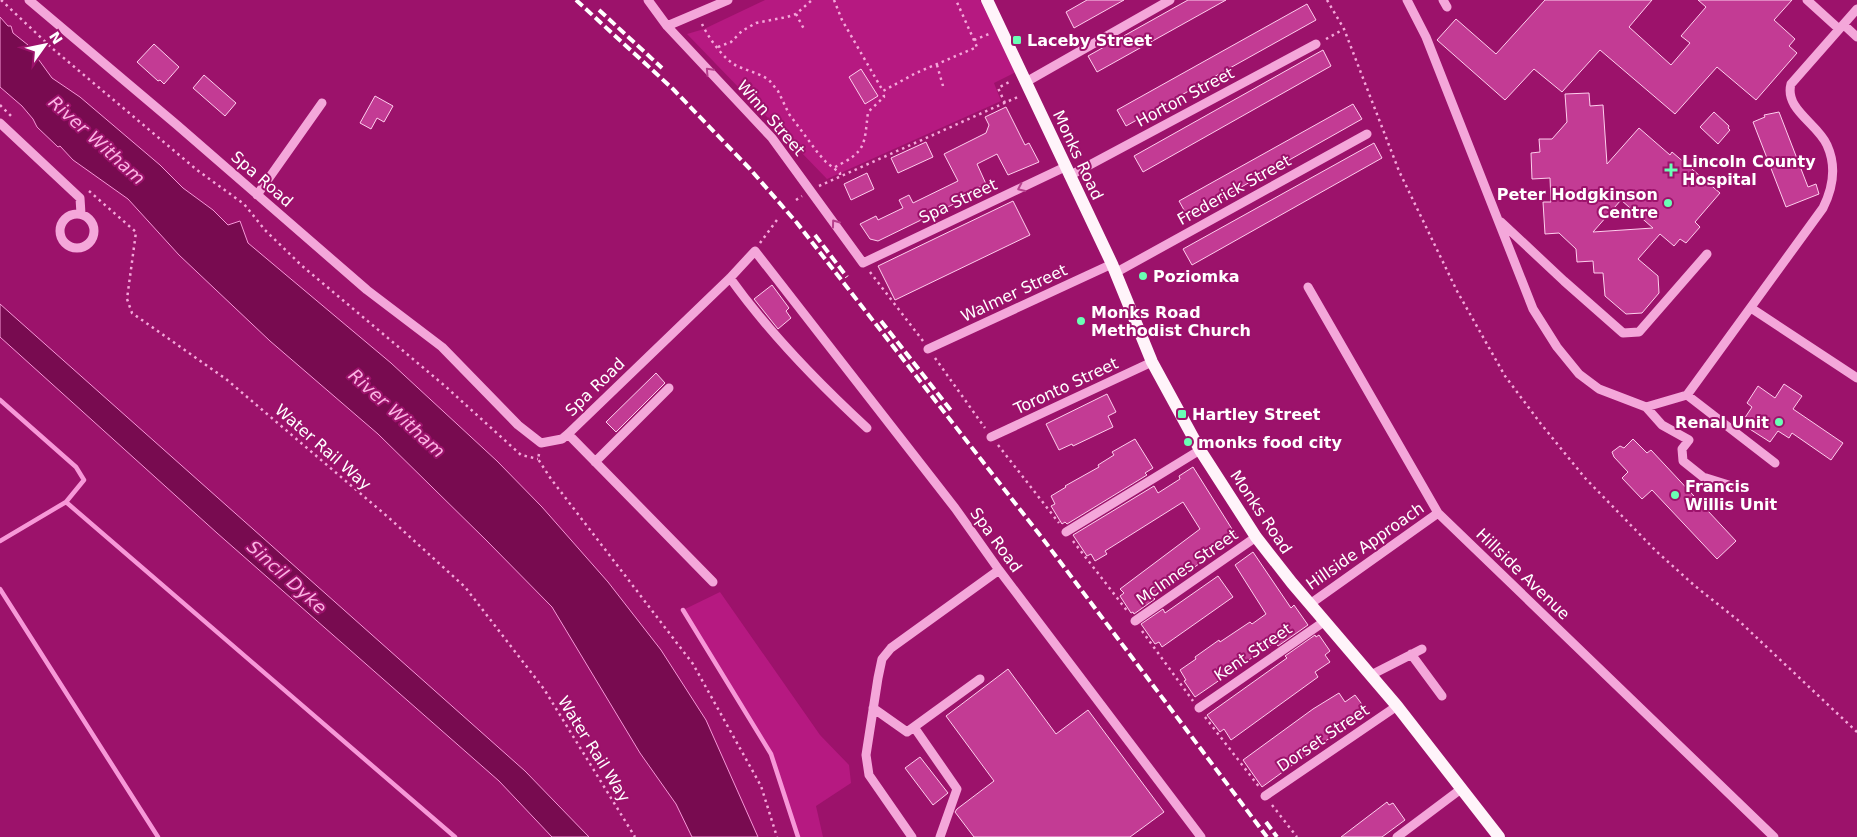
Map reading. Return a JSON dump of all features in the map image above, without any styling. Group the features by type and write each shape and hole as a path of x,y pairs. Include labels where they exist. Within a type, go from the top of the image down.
{"main road":[{"name":"Monks Road","path":"987,0 1113,268 1152,362 1200,450 1256,537 1397,706 1499,837"}],"street":[{"name":"Spa Road","path":"29,0 177,125 367,290 442,347 518,425 541,443 562,439 568,434 730,278 755,251 955,508 999,570 1201,837"},
{"name":"Winn Street","path":"648,0 667,26 772,138 863,262"},
{"path":"667,26 728,0"},
{"path":"1025,79 1170,0"},
{"path":"1407,0 1426,37 1533,309 1557,347 1579,374 1599,389 1646,407 1662,426 1689,440 1682,449 1683,460 1703,477 1735,487"},
{"path":"1806,0 1857,37"},
{"path":"1646,407 1687,395 1810,229 1831,192 1833,178 1827,145 1817,130 1795,105 1791,98 1790,90 1792,84 1857,9"},
{"name":"Horton Street","path":"1067,171 1316,44"},
{"path":"257,195 322,103"},
{"path":"0,123 80,198 81,214"},
{"name":"Frederick Street","path":"1113,268 1367,134"},
{"name":"Spa Street","path":"863,262 1067,171"},
{"path":"1499,220 1564,281 1623,332 1640,332 1707,254"},
{"name":"Walmer Street","path":"928,349 1113,268"},
{"path":"730,278 776,338 843,406 868,428"},
{"name":"Hillside Avenue","path":"1308,287 1438,513 1774,837"},
{"path":"1751,308 1857,378"},
{"name":"Toronto Street","path":"991,437 1152,362"},
{"path":"595,462 669,388"},
{"path":"1687,395 1775,463"},
{"path":"568,434 713,582"},
{"path":"1066,532 1200,450"},
{"name":"Hillside Approach","path":"1310,604 1438,513"},
{"name":"McInnes Street","path":"1135,621 1256,537"},
{"path":"912,837 869,775 866,755 882,659 891,648 999,570"},
{"name":"Kent Street","path":"1198,708 1325,621"},
{"path":"1371,675 1422,649"},
{"path":"1411,654 1442,696"},
{"path":"873,708 907,732 980,679"},
{"name":"Dorset Street","path":"1265,796 1397,706"},
{"path":"914,727 957,790 940,837"},
{"path":"1397,837 1461,789"}],"path":[{"path":"2,0 53,49 197,170 244,204 265,230 302,264 445,386 521,455 538,459"},
{"path":"718,47 732,42 742,32 756,23 796,14 812,0"},
{"path":"834,0 846,27 883,91 884,97 868,112 866,138 861,150 853,158 835,167"},
{"path":"883,91 916,72 937,65 976,46 956,0"},
{"path":"1327,0 1344,29 1403,178 1457,291 1505,376 1585,478 1656,551 1694,586 1739,621 1857,732"},
{"path":"696,13 704,29 725,58 735,65 761,74 769,80 778,92 789,114 812,146 826,162 835,167 840,173 840,177"},
{"path":"796,14 805,31"},
{"path":"1316,44 1344,29"},
{"path":"937,65 943,86"},
{"path":"810,189 1005,103 998,88 1025,79"},
{"path":"0,105 13,118"},
{"name":"Water Rail Way","path":"85,187 136,232 127,299 132,312 226,378 388,517 465,587 544,689 635,837"},
{"path":"755,251 777,220"},
{"path":"863,262 991,437 1135,621 1198,708 1297,837"},
{"path":"541,443 538,459 551,479 693,664 761,786 777,837"}],"shaded area":[{"path":"765,0 980,0 1016,72 994,83 1001,101 827,179 687,34 704,29"},
{"path":"720,592 820,735 849,765 851,783 816,806 823,837 798,837 771,754 683,610"}],"water":[{"name":"River Witham","path":"0,17 8,26 11,26 13,33 28,45 52,78 80,97 160,165 183,188 213,210 228,225 240,221 248,243 391,363 497,461 542,507 608,582 661,650 706,720 758,837 692,837 676,804 640,753 552,607 378,434 270,341 179,255 128,199 73,160 60,146 58,147 37,127 22,106 0,87"},
{"name":"Sincil Dyke","path":"0,304 525,771 589,837 552,837 499,781 217,533 0,337"}],"building":[{"path":"1087,0 1124,0 1074,28 1066,12"},
{"path":"1188,0 1226,0 1097,72 1088,56"},
{"path":"1545,0 1652,0 1629,27 1671,65 1690,43 1681,36 1706,7 1698,0 1792,0 1774,20 1795,39 1789,46 1797,53 1756,100 1717,67 1675,114 1600,50 1562,92 1534,69 1505,100 1437,40 1456,19 1496,54"},
{"path":"1307,4 1316,20 1126,126 1117,110"},
{"path":"154,44 179,67 164,84 137,62"},
{"path":"1323,50 1331,66 1143,172 1134,156"},
{"path":"861,69 878,96 865,104 849,77"},
{"path":"204,75 236,103 225,116 193,88"},
{"name":"Peter Hodgkinson Centre","path":"1589,93 1590,106 1603,105 1607,164 1639,128 1670,155 1672,152 1720,193 1695,222 1700,227 1686,243 1680,239 1674,246 1660,234 1638,259 1658,276 1659,293 1642,313 1626,314 1605,296 1603,273 1594,273 1593,261 1577,262 1576,249 1559,233 1545,234 1543,202 1551,202 1550,178 1532,179 1531,153 1540,152 1539,139 1552,139 1567,122 1565,94","holes":["1621,200 1653,228 1593,232"]},
{"path":"375,96 393,106 384,122 377,118 371,129 360,123"},
{"path":"1353,104 1362,119 1188,217 1179,201"},
{"path":"1006,107 1025,145 1029,143 1039,162 1008,175 997,154 977,164 986,184 960,197 962,200 878,241 870,239 860,224 876,216 878,220 903,208 899,200 909,195 913,203 958,181 944,154 986,133 989,125 985,117"},
{"path":"1714,112 1729,126 1730,130 1718,144 1700,127"},
{"path":"1779,112 1808,187 1816,184 1819,194 1786,207 1753,122 1765,117 1764,115"},
{"path":"926,142 933,157 898,173 891,158"},
{"path":"1374,143 1382,158 1192,265 1183,249"},
{"path":"867,173 874,189 851,200 844,184"},
{"path":"1013,201 1030,235 895,300 878,266"},
{"path":"772,285 789,308 786,311 791,318 778,329 754,299"},
{"path":"656,373 665,383 616,432 606,422"},
{"name":"Renal Unit","path":"1784,384 1802,396 1793,409 1843,443 1831,460 1792,433 1789,438 1778,431 1770,442 1745,426 1744,419 1752,407 1747,403 1758,386 1775,398"},
{"path":"1107,394 1116,412 1108,416 1113,427 1073,446 1072,444 1059,450 1046,424"},
{"path":"1135,439 1153,468 1145,473 1147,475 1067,524 1065,522 1062,524 1051,506 1055,504 1051,496 1099,467 1098,465 1114,455 1112,452"},
{"name":"Francis Willis Unit","path":"1633,439 1647,453 1651,450 1736,541 1717,559 1652,490 1642,499 1622,478 1628,472 1614,457 1612,452 1620,446 1624,448"},
{"path":"1193,467 1237,537 1222,546 1220,543 1202,555 1203,561 1153,597 1155,599 1134,614 1133,612 1131,613 1120,596 1124,593 1120,589 1200,529 1183,502 1105,551 1107,554 1095,561 1091,554 1087,556 1073,535 1154,486 1158,493 1180,479 1179,476"},
{"path":"1253,552 1291,608 1294,605 1308,625 1278,646 1275,642 1195,697 1184,681 1186,680 1180,670 1219,640 1220,642 1266,614 1235,565"},
{"path":"1218,576 1233,597 1162,647 1159,642 1155,644 1141,624 1163,609 1165,613"},
{"path":"1315,635 1316,637 1319,635 1330,651 1325,655 1330,662 1315,672 1318,677 1231,740 1224,729 1220,732 1207,715 1287,658 1285,656"},
{"path":"1008,669 1056,734 1088,710 1164,812 1130,837 974,837 955,812 994,781 946,716"},
{"path":"1339,693 1345,702 1355,695 1367,711 1262,787 1243,760 1313,709"},
{"path":"920,757 948,793 933,805 905,768"},
{"path":"1387,802 1389,805 1393,803 1405,820 1382,837 1341,837"}],"waterway":[{"path":"0,400 76,467 84,480 66,502 0,541"},
{"path":"66,502 455,837"},
{"path":"0,589 158,837"},
{"path":"683,610 771,754 798,837"}],"railway":[{"path":"576,0 673,89 750,169 797,223 1043,539 1267,837"},
{"path":"599,10 662,68"},
{"path":"815,235 847,277"},
{"path":"881,321 953,413"},
{"path":"1266,822 1277,837"}],"place":[{"name":"Laceby Street","path":"1017,40"},
{"name":"Lincoln County Hospital","path":"1671,170"},
{"name":"Peter Hodgkinson Centre","path":"1668,203"},
{"name":"Poziomka","path":"1143,276"},
{"name":"Monks Road Methodist Church","path":"1081,321"},
{"name":"Hartley Street","path":"1182,414"},
{"name":"Renal Unit","path":"1779,422"},
{"name":"monks food city","path":"1188,442"},
{"name":"Francis Willis Unit","path":"1675,495"}]}
